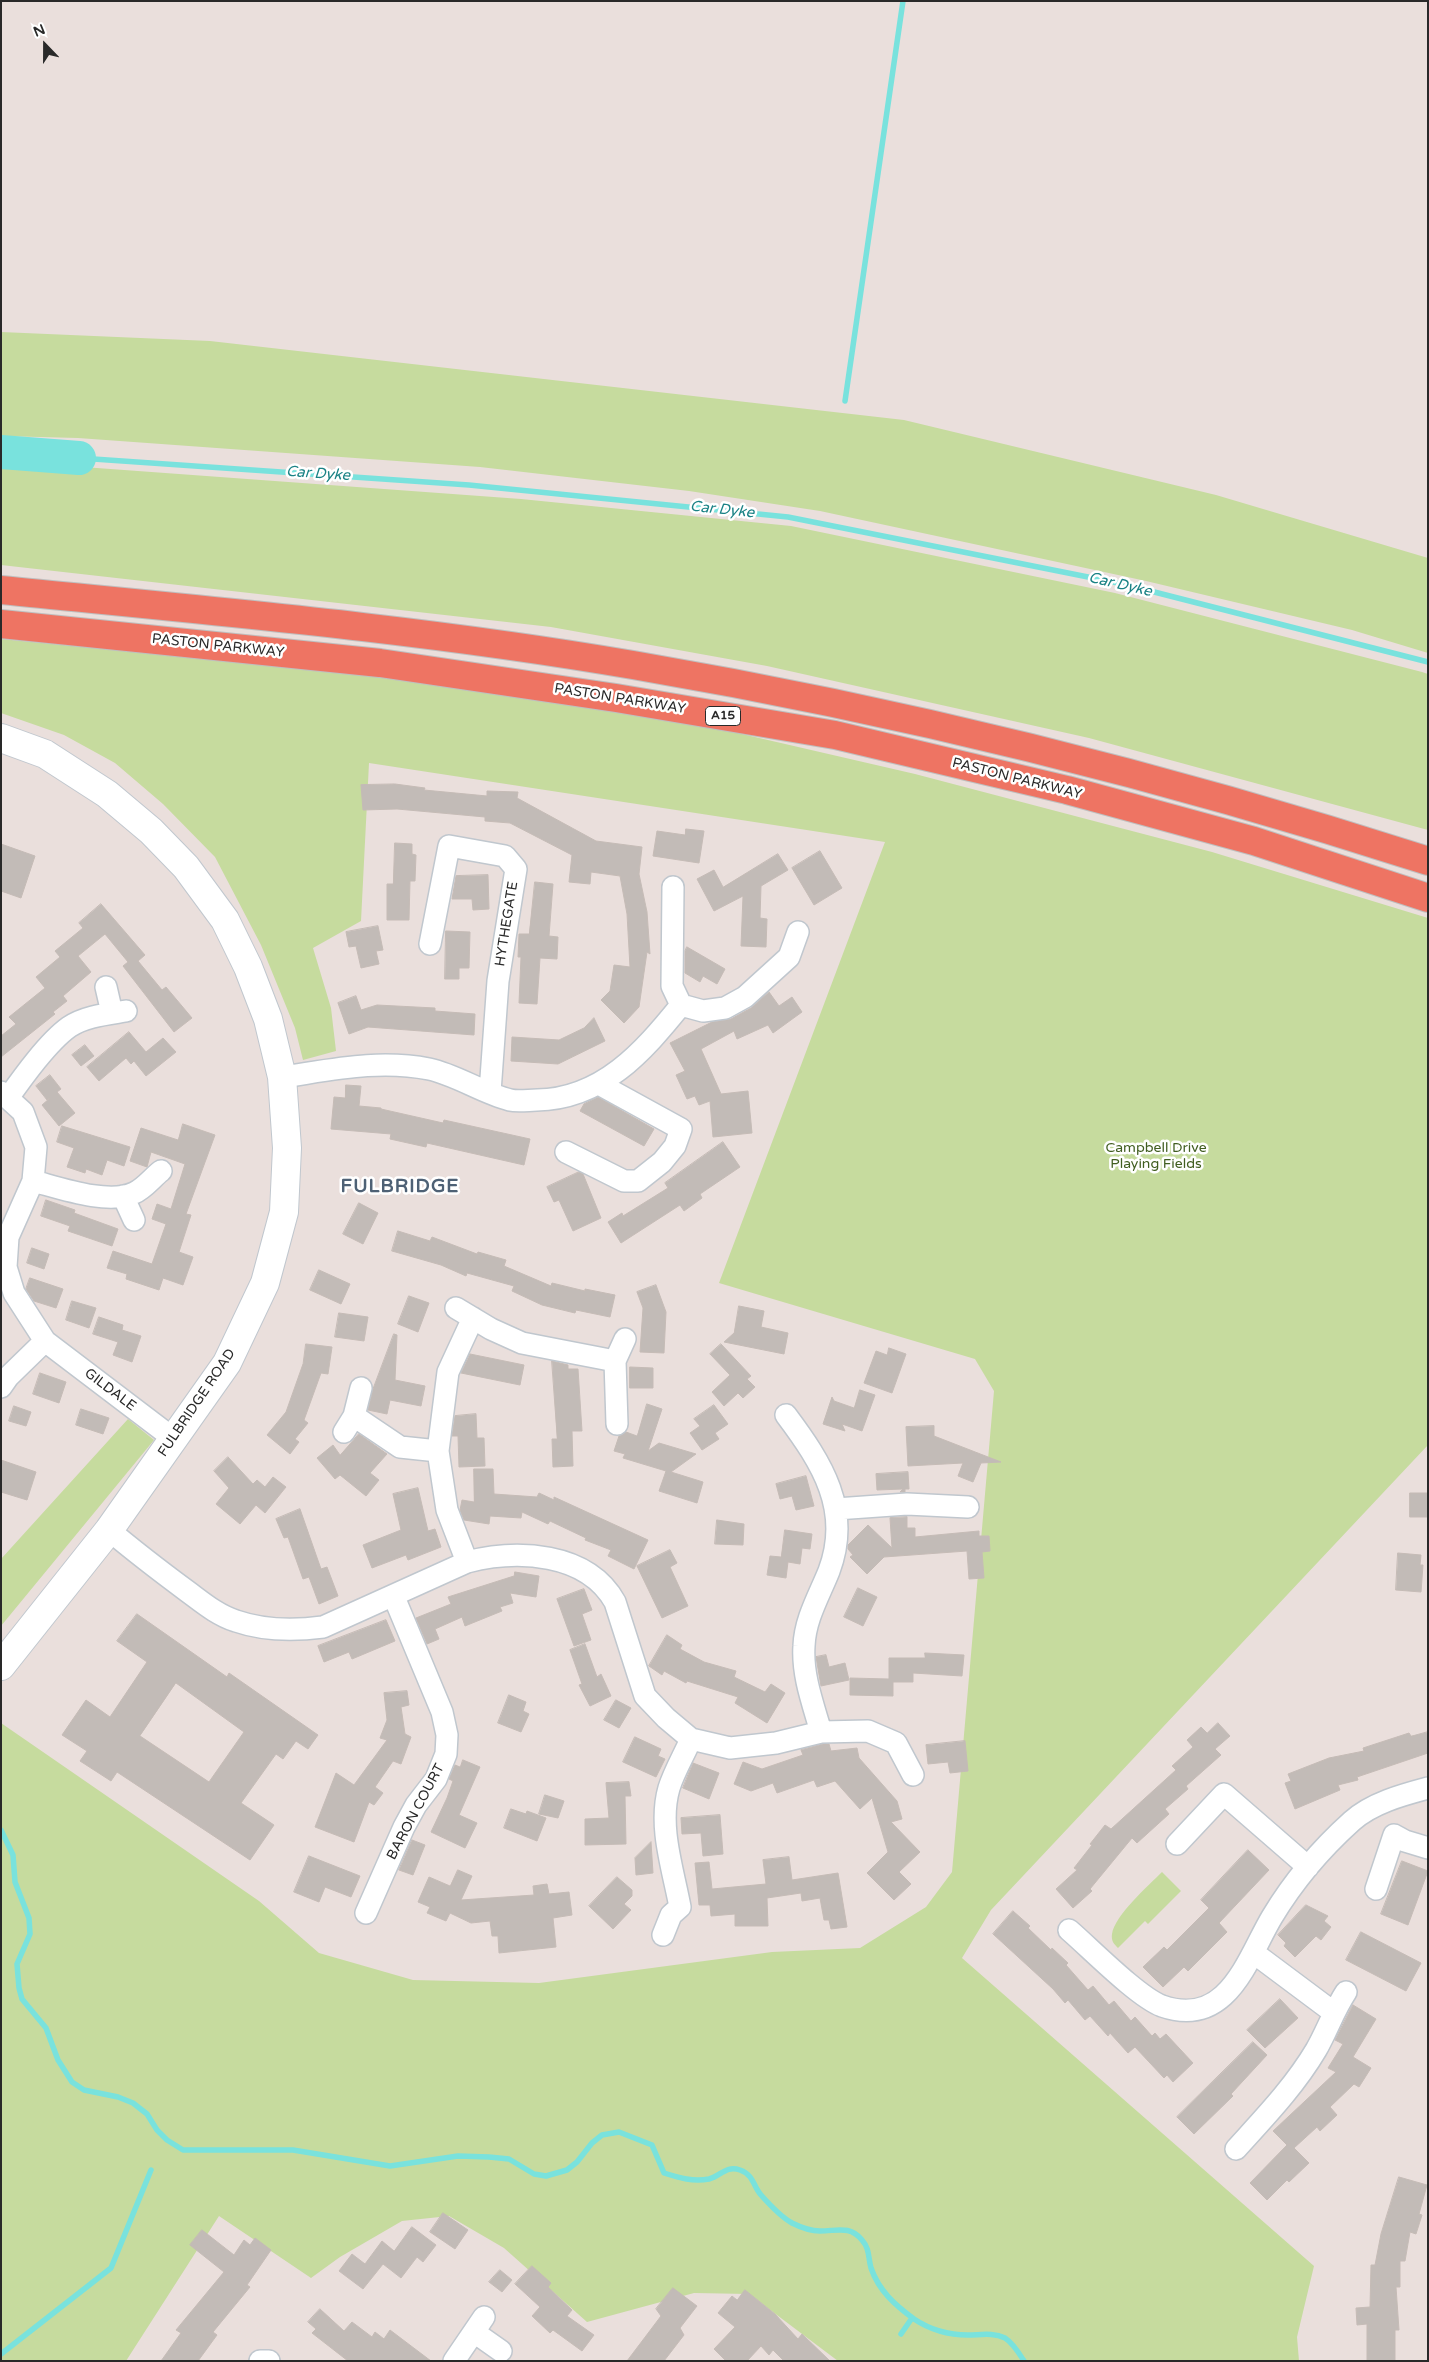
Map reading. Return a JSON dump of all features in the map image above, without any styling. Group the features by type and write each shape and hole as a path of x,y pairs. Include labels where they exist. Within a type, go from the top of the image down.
{"highway":[{"path":"1,590 388,629 631,664 838,703 1067,756 1291,817 1428,861"},
{"name":"PASTON PARKWAY","path":"1,624 380,663 616,698 834,735 1076,792 1254,841 1428,898"}],"street":[{"name":"FULBRIDGE ROAD","path":"1,738 45,754 107,794 151,831 186,867 225,920 248,967 268,1019 282,1077 287,1148 284,1212 265,1283 227,1363 109,1530 1,1666"},
{"name":"HYTHEGATE","path":"430,944 449,846 505,856 516,869 498,981 490,1092"},
{"path":"673,888 672,986 681,1005 703,1011 725,1008 745,996 789,957 798,932"},
{"name":"GILDALE","path":"106,987 119,1012 70,1027 5,1095 23,1112 36,1147 33,1181 8,1237 4,1267 14,1293 45,1341 174,1439"},
{"path":"282,1077 375,1064 430,1069 512,1100 547,1100 599,1084 650,1044 681,1005"},
{"path":"566,1152 624,1181 638,1181 662,1162 675,1146 681,1129 599,1084"},
{"path":"33,1181 116,1198 135,1193 161,1171"},
{"path":"123,1196 134,1220"},
{"path":"467,1562 447,1510 438,1451 448,1372 464,1313 491,1329 522,1343 614,1361"},
{"path":"617,1424 614,1361 625,1339"},
{"path":"1,1387 8,1377 45,1341"},
{"path":"361,1388 349,1424 400,1447 438,1451"},
{"path":"786,1416 820,1464 828,1479 836,1509 836,1548 829,1571 812,1608 804,1647 804,1666 821,1732"},
{"path":"836,1509 907,1504 968,1507"},
{"path":"109,1530 209,1607 236,1622 278,1630 323,1627 394,1597 467,1562 499,1556 523,1556 566,1564 586,1570 608,1590 615,1602 646,1696 666,1718 691,1739 730,1748 776,1743 821,1732 868,1731 896,1743 913,1774"},
{"name":"BARON COURT","path":"366,1913 408,1820 416,1805 436,1779 446,1754 447,1735 442,1712 394,1597"},
{"path":"663,1935 671,1915 680,1907 667,1839 665,1813 669,1788 691,1739"},
{"path":"1069,1930 1140,1992 1161,2005 1186,2011 1212,2004 1235,1986 1272,1916 1308,1867 1353,1820 1377,1805 1428,1788"},
{"path":"1177,1844 1224,1794 1308,1867"},
{"path":"1377,1805 1394,1834 1404,1841 1428,1848"},
{"path":"1376,1889 1394,1834"},
{"path":"1254,1953 1333,2012"},
{"path":"1236,2149 1286,2092 1316,2049 1333,2012 1346,1992"},
{"path":"454,2361 479,2325 501,2351"},
{"path":"260,2361 269,2361"}],"green space":[{"path":"1,332 210,341 904,420 1216,495 1428,558 1428,653 1352,630 1146,581 820,511 689,491 480,467 78,438 1,436"},
{"path":"1,461 521,499 791,526 1115,593 1422,672 1428,674 1428,830 1089,738 767,666 551,627 1,565"},
{"name":"Campbell Drive Playing Fields","path":"1,639 372,675 664,716 915,774 1212,852 1428,918 1428,1445 991,1910 962,1958 1314,2266 1297,2337 1299,2361 838,2361 749,2294 694,2293 587,2322 504,2248 449,2216 402,2221 340,2257 311,2278 219,2216 126,2361 1,2361 1,1723 259,1901 319,1953 413,1980 539,1983 772,1952 860,1948 926,1907 952,1872 994,1391 975,1359 719,1283 885,842 369,763 361,921 313,948 331,1008 336,1051 303,1060 295,1028 261,945 215,857 163,804 115,763 64,735 1,713"},
{"path":"128,1419 154,1440 1,1626 1,1559"},
{"path":"1162,1872 1181,1891 1148,1924 1145,1921 1118,1948 1113,1942 1114,1926 1133,1901"}],"building":[{"path":"395,784 425,788 424,790 487,796 487,791 518,792 517,798 596,841 642,847 639,874 647,912 650,954 647,952 639,1007 624,1023 601,1000 610,991 614,965 630,967 627,914 620,876 591,872 590,884 569,882 572,855 510,823 485,821 485,817 397,809 363,810 361,785"},
{"path":"686,829 704,831 699,863 653,856 657,831 685,835"},
{"path":"395,843 412,844 412,854 416,855 415,881 410,881 409,920 387,920 387,884 393,884"},
{"path":"1,844 35,856 21,898 1,891"},
{"path":"820,851 842,888 814,905 792,868"},
{"path":"778,854 788,870 761,886 760,918 767,919 766,947 741,946 743,896 714,911 697,879 714,870 723,887"},
{"path":"488,875 489,909 473,910 472,899 452,899 456,876"},
{"path":"535,882 553,884 549,936 558,937 557,959 540,958 537,1004 519,1003 521,957 518,957 519,934 529,934"},
{"path":"101,904 145,955 138,961 162,990 166,987 192,1018 174,1032 123,966 128,962 105,934 78,956 91,972 63,996 67,1001 53,1012 55,1014 1,1057 1,1036 16,1024 9,1017 45,988 36,977 60,957 55,951 83,928 79,923"},
{"path":"378,926 383,950 376,951 379,964 361,968 356,946 349,947 346,932"},
{"path":"446,931 470,932 469,968 459,968 459,979 445,979"},
{"path":"687,947 725,969 717,984 703,976 700,982 685,973 685,951"},
{"path":"769,992 779,1006 792,997 802,1012 773,1033 768,1025 737,1039 734,1031 701,1049 721,1094 748,1091 752,1133 713,1137 710,1101 699,1105 695,1096 687,1099 676,1075 685,1071 670,1043 712,1022 731,1019 751,1008"},
{"path":"356,996 361,1010 377,1005 435,1008 435,1011 475,1014 474,1035 368,1027 349,1034 338,1003"},
{"path":"594,1018 605,1041 558,1064 511,1061 512,1037 559,1040 584,1028"},
{"path":"129,1032 146,1052 163,1038 176,1052 146,1076 134,1061 131,1064 126,1058 99,1081 87,1067"},
{"path":"85,1045 94,1056 81,1066 72,1055"},
{"path":"50,1075 61,1089 57,1092 75,1113 59,1126 42,1105 50,1098 47,1100 36,1086"},
{"path":"346,1085 361,1086 359,1106 381,1108 443,1123 444,1120 530,1139 524,1165 427,1143 426,1147 390,1139 391,1134 331,1129 334,1097 345,1098"},
{"path":"598,1097 654,1129 644,1146 580,1111 584,1104"},
{"path":"183,1124 215,1135 186,1214 191,1215 179,1252 193,1257 183,1285 163,1278 159,1290 126,1279 127,1274 107,1268 113,1251 152,1264 166,1224 152,1219 157,1204 171,1209 185,1164 151,1152 147,1167 130,1161 141,1128 178,1140"},
{"path":"62,1126 130,1147 124,1166 107,1160 102,1175 86,1169 85,1173 67,1167 74,1148 57,1142"},
{"path":"723,1142 740,1167 700,1194 702,1198 684,1211 680,1205 621,1243 608,1222 622,1213 623,1216 668,1188 665,1183"},
{"path":"579,1172 583,1174 601,1218 573,1231 559,1200 554,1202 547,1187"},
{"path":"46,1200 75,1210 74,1213 118,1229 112,1246 68,1231 70,1226 41,1216"},
{"path":"359,1203 378,1213 363,1244 343,1234"},
{"path":"398,1231 430,1241 432,1237 477,1254 478,1252 506,1260 504,1266 551,1286 552,1283 585,1291 585,1289 615,1295 610,1317 576,1310 575,1313 542,1305 512,1291 514,1286 467,1273 466,1276 441,1265 392,1251"},
{"path":"32,1248 49,1254 44,1269 27,1263"},
{"path":"319,1270 350,1284 341,1304 310,1290"},
{"path":"30,1278 63,1289 56,1308 34,1301 26,1289"},
{"path":"656,1285 666,1312 664,1353 640,1352 643,1308 637,1292"},
{"path":"409,1296 429,1303 418,1332 398,1324"},
{"path":"72,1301 96,1308 89,1328 66,1320"},
{"path":"739,1306 764,1311 761,1327 788,1333 784,1354 724,1342 734,1333"},
{"path":"339,1313 368,1317 364,1341 335,1337"},
{"path":"99,1317 123,1325 122,1330 141,1336 132,1362 113,1355 118,1342 93,1334"},
{"path":"394,1334 397,1335 395,1380 425,1386 421,1406 390,1400 387,1414 368,1410 373,1389"},
{"path":"306,1344 332,1347 328,1374 321,1373 304,1420 308,1423 295,1439 299,1442 290,1454 267,1435 286,1412 303,1364"},
{"path":"721,1344 751,1376 747,1379 755,1387 743,1398 738,1393 724,1406 712,1392 730,1375 710,1354"},
{"path":"889,1348 906,1354 892,1393 864,1383 876,1351 887,1355"},
{"path":"470,1354 524,1365 520,1385 461,1373"},
{"path":"552,1361 568,1365 568,1369 578,1369 582,1431 572,1431 573,1466 553,1467 552,1439 557,1439"},
{"path":"630,1367 653,1368 653,1388 630,1388"},
{"path":"40,1373 66,1382 59,1403 33,1394"},
{"path":"860,1390 875,1395 862,1431 842,1424 845,1431 823,1424 832,1397 834,1401 854,1408"},
{"path":"647,1404 662,1409 648,1451 659,1443 696,1454 671,1472 703,1482 697,1503 659,1491 666,1471 623,1458 625,1454 614,1451 619,1436 626,1432 637,1436"},
{"path":"714,1405 728,1424 715,1433 719,1439 702,1450 690,1433 700,1426 694,1419"},
{"path":"14,1406 31,1412 26,1426 9,1421"},
{"path":"81,1409 109,1418 103,1434 76,1425"},
{"path":"476,1414 477,1438 484,1438 485,1466 459,1467 458,1436 452,1436 455,1416"},
{"path":"934,1426 934,1436 1001,1462 981,1463 973,1482 958,1476 963,1463 908,1466 906,1427"},
{"path":"359,1434 387,1454 370,1473 379,1480 366,1496 340,1475 335,1479 317,1458 333,1445 340,1455"},
{"path":"228,1457 253,1484 257,1480 265,1487 273,1477 286,1487 265,1513 256,1505 240,1524 216,1504 229,1488 214,1471"},
{"path":"1,1460 36,1472 27,1500 1,1492"},
{"path":"474,1469 493,1469 494,1494 537,1497 539,1493 554,1500 554,1497 648,1540 634,1569 608,1556 611,1550 585,1540 586,1538 550,1521 548,1524 522,1512 521,1518 490,1516 489,1524 464,1520 460,1510 462,1500 474,1502"},
{"path":"908,1472 909,1489 905,1489 905,1492 900,1492 903,1489 877,1490 876,1474"},
{"path":"806,1476 814,1506 796,1510 792,1496 780,1499 776,1484"},
{"path":"418,1488 428,1531 435,1529 441,1547 408,1560 406,1555 372,1568 363,1545 401,1530 393,1494"},
{"path":"1410,1493 1428,1493 1428,1517 1410,1517"},
{"path":"300,1509 321,1569 327,1567 338,1596 319,1604 309,1577 303,1579 288,1537 284,1538 276,1519"},
{"path":"907,1517 907,1528 915,1528 915,1537 979,1531 979,1536 989,1536 990,1551 982,1552 984,1578 969,1579 967,1551 884,1557 867,1574 850,1557 853,1555 848,1549 848,1545 868,1525 892,1548 890,1518"},
{"path":"717,1520 744,1524 743,1545 715,1544"},
{"path":"785,1530 812,1534 810,1549 802,1548 800,1564 788,1562 786,1578 767,1575 770,1556 781,1557"},
{"path":"670,1550 677,1563 670,1567 688,1606 662,1618 637,1566"},
{"path":"1398,1553 1421,1555 1420,1565 1423,1565 1421,1592 1396,1590"},
{"path":"515,1572 539,1576 536,1597 510,1593 513,1603 500,1607 502,1611 465,1626 462,1617 435,1629 439,1639 427,1644 416,1618 451,1604 448,1597 514,1576"},
{"path":"858,1588 877,1597 863,1626 844,1617"},
{"path":"584,1589 592,1610 582,1614 591,1640 574,1646 557,1599"},
{"path":"137,1614 227,1677 229,1673 318,1735 308,1749 296,1741 283,1759 276,1754 241,1803 274,1825 250,1860 117,1772 111,1781 80,1761 87,1751 62,1735 86,1700 110,1717 147,1662 117,1641","holes":["176,1683 244,1732 209,1782 140,1736"]},
{"path":"386,1620 395,1641 352,1659 349,1652 324,1662 318,1646"},
{"path":"667,1635 682,1645 680,1649 704,1662 736,1671 734,1677 765,1692 771,1684 785,1693 767,1723 735,1703 738,1697 687,1681 686,1683 664,1671 662,1675 649,1666"},
{"path":"585,1644 597,1677 601,1674 611,1696 590,1706 579,1685 582,1684 570,1650"},
{"path":"925,1653 964,1655 962,1676 913,1673 913,1682 893,1682 893,1696 850,1695 850,1678 889,1679 889,1658 925,1658"},
{"path":"826,1655 829,1667 845,1663 849,1680 821,1686 816,1657"},
{"path":"407,1691 409,1705 401,1707 405,1734 411,1737 401,1764 393,1761 375,1787 383,1793 374,1805 369,1802 354,1842 315,1827 336,1773 354,1785 387,1740 380,1738 387,1720 384,1693"},
{"path":"509,1695 526,1702 523,1711 529,1714 521,1732 498,1723"},
{"path":"616,1700 631,1708 619,1728 604,1720"},
{"path":"1218,1723 1230,1736 1215,1749 1221,1755 1186,1786 1188,1789 1165,1809 1169,1814 1137,1843 1132,1838 1090,1889 1092,1891 1073,1908 1056,1889 1077,1870 1074,1868 1092,1845 1090,1844 1105,1825 1111,1829 1176,1770 1172,1766 1193,1747 1187,1740 1201,1727 1207,1733"},
{"path":"1428,1732 1428,1753 1357,1777 1358,1780 1338,1785 1340,1790 1295,1809 1285,1783 1291,1781 1288,1774 1329,1758 1364,1751 1363,1748 1409,1733 1411,1736"},
{"path":"635,1737 661,1749 658,1756 665,1759 656,1777 623,1762"},
{"path":"965,1741 968,1771 950,1773 948,1762 928,1764 926,1745"},
{"path":"829,1744 831,1751 857,1748 859,1758 897,1801 902,1819 891,1822 920,1852 899,1872 911,1884 894,1900 867,1873 888,1852 872,1798 860,1809 835,1781 817,1787 814,1780 777,1793 773,1783 751,1791 734,1784 743,1762 762,1769 803,1755 801,1750"},
{"path":"463,1760 480,1767 459,1815 477,1823 465,1848 431,1832 447,1798 453,1781 449,1779 455,1765 460,1767"},
{"path":"693,1763 719,1773 709,1799 683,1788"},
{"path":"629,1782 631,1796 625,1796 626,1844 585,1845 585,1819 609,1818 606,1783"},
{"path":"545,1795 564,1801 558,1818 539,1814"},
{"path":"511,1809 526,1814 527,1811 546,1818 537,1841 504,1828"},
{"path":"720,1815 723,1854 703,1856 701,1833 682,1834 681,1818"},
{"path":"412,1840 425,1845 413,1875 399,1870"},
{"path":"651,1842 653,1873 636,1875 635,1858"},
{"path":"1248,1850 1269,1870 1219,1923 1227,1932 1188,1971 1184,1967 1163,1987 1143,1967 1164,1947 1167,1950 1209,1908 1201,1900"},
{"path":"309,1856 360,1876 351,1897 325,1887 319,1902 294,1892"},
{"path":"789,1857 792,1880 838,1873 847,1927 831,1929 829,1920 824,1920 820,1898 802,1901 801,1893 767,1898 768,1926 735,1926 735,1914 711,1916 710,1905 699,1905 695,1863 709,1862 712,1889 766,1884 763,1860"},
{"path":"1402,1861 1428,1871 1408,1925 1381,1914"},
{"path":"458,1870 472,1876 461,1900 534,1895 533,1886 547,1884 549,1894 569,1892 572,1915 553,1918 556,1947 499,1953 498,1936 492,1936 490,1921 471,1923 450,1913 446,1921 427,1913 430,1907 418,1902 429,1877 450,1886"},
{"path":"617,1877 632,1890 632,1896 624,1904 631,1910 613,1929 589,1906"},
{"path":"1306,1905 1328,1916 1324,1921 1331,1927 1321,1940 1316,1936 1295,1957 1284,1946 1286,1943 1278,1935"},
{"path":"1013,1911 1030,1926 1028,1928 1051,1950 1052,1948 1068,1963 1066,1965 1088,1990 1093,1986 1109,2005 1114,2001 1131,2021 1135,2017 1152,2036 1155,2033 1160,2039 1166,2034 1193,2063 1173,2082 1167,2075 1164,2078 1135,2047 1128,2053 1110,2033 1108,2036 1090,2016 1085,2020 1068,2000 1065,2003 1053,1989 993,1934"},
{"path":"1361,1932 1421,1963 1406,1991 1346,1960"},
{"path":"1280,1999 1298,2018 1265,2048 1247,2030"},
{"path":"1353,2005 1376,2019 1353,2057 1371,2068 1359,2087 1354,2084 1330,2107 1337,2115 1320,2131 1317,2127 1294,2148 1309,2163 1289,2182 1287,2180 1267,2200 1250,2183 1287,2145 1273,2131 1336,2072 1328,2068 1343,2044 1335,2040"},
{"path":"1253,2042 1267,2055 1231,2094 1233,2096 1194,2134 1177,2117"},
{"path":"1399,2177 1427,2185 1419,2214 1422,2215 1416,2234 1410,2232 1405,2261 1400,2261 1400,2287 1396,2287 1399,2330 1395,2330 1395,2361 1367,2361 1367,2324 1357,2325 1356,2308 1370,2307 1371,2265 1375,2265 1381,2234"},
{"path":"443,2213 468,2230 455,2249 430,2232"},
{"path":"412,2227 436,2245 423,2262 417,2257 401,2278 383,2264 363,2289 339,2271 352,2254 365,2264 382,2241 394,2251"},
{"path":"202,2230 234,2255 244,2240 250,2245 255,2238 271,2250 247,2285 250,2287 213,2332 217,2335 198,2361 161,2361 181,2333 176,2330 224,2272 190,2245"},
{"path":"532,2266 551,2283 548,2287 572,2310 567,2316 594,2335 582,2351 553,2330 550,2333 532,2316 540,2307 515,2284"},
{"path":"500,2270 512,2280 502,2292 489,2282"},
{"path":"673,2288 697,2306 680,2328 684,2335 664,2361 627,2361 661,2316 656,2309"},
{"path":"745,2290 775,2314 798,2339 802,2334 830,2361 784,2361 773,2350 769,2355 761,2346 747,2361 726,2361 714,2349 735,2327 718,2313 732,2296 737,2300"},
{"path":"320,2309 344,2331 352,2322 372,2337 375,2332 384,2339 390,2330 431,2361 348,2361 312,2333 316,2329 308,2322"}],"waterway":[{"path":"845,401 903,1"},
{"name":"Car Dyke","path":"1,452 79,458"},
{"name":"Car Dyke","path":"79,458 469,485 788,517 1123,584 1428,662"},
{"path":"1,1830 13,1855 15,1882 29,1918 30,1934 17,1964 22,1999 46,2028 58,2060 72,2082 84,2090 118,2097 133,2103 147,2114 157,2130 167,2140 183,2150 293,2150 390,2166 458,2156 489,2157 509,2159 534,2174 546,2176 567,2170 602,2135 619,2132 652,2145 664,2173 686,2179 703,2180 713,2178 727,2170 740,2170 751,2178 758,2192 771,2206 792,2223 813,2230 853,2232 862,2240 866,2247 871,2268 878,2284 894,2303 914,2319 926,2326 947,2333 1000,2336 1016,2348 1024,2361"},
{"path":"1,2354 111,2268 151,2170"},
{"path":"901,2334 912,2318"}],"district":[{"name":"FULBRIDGE","path":"400,1187"}]}
